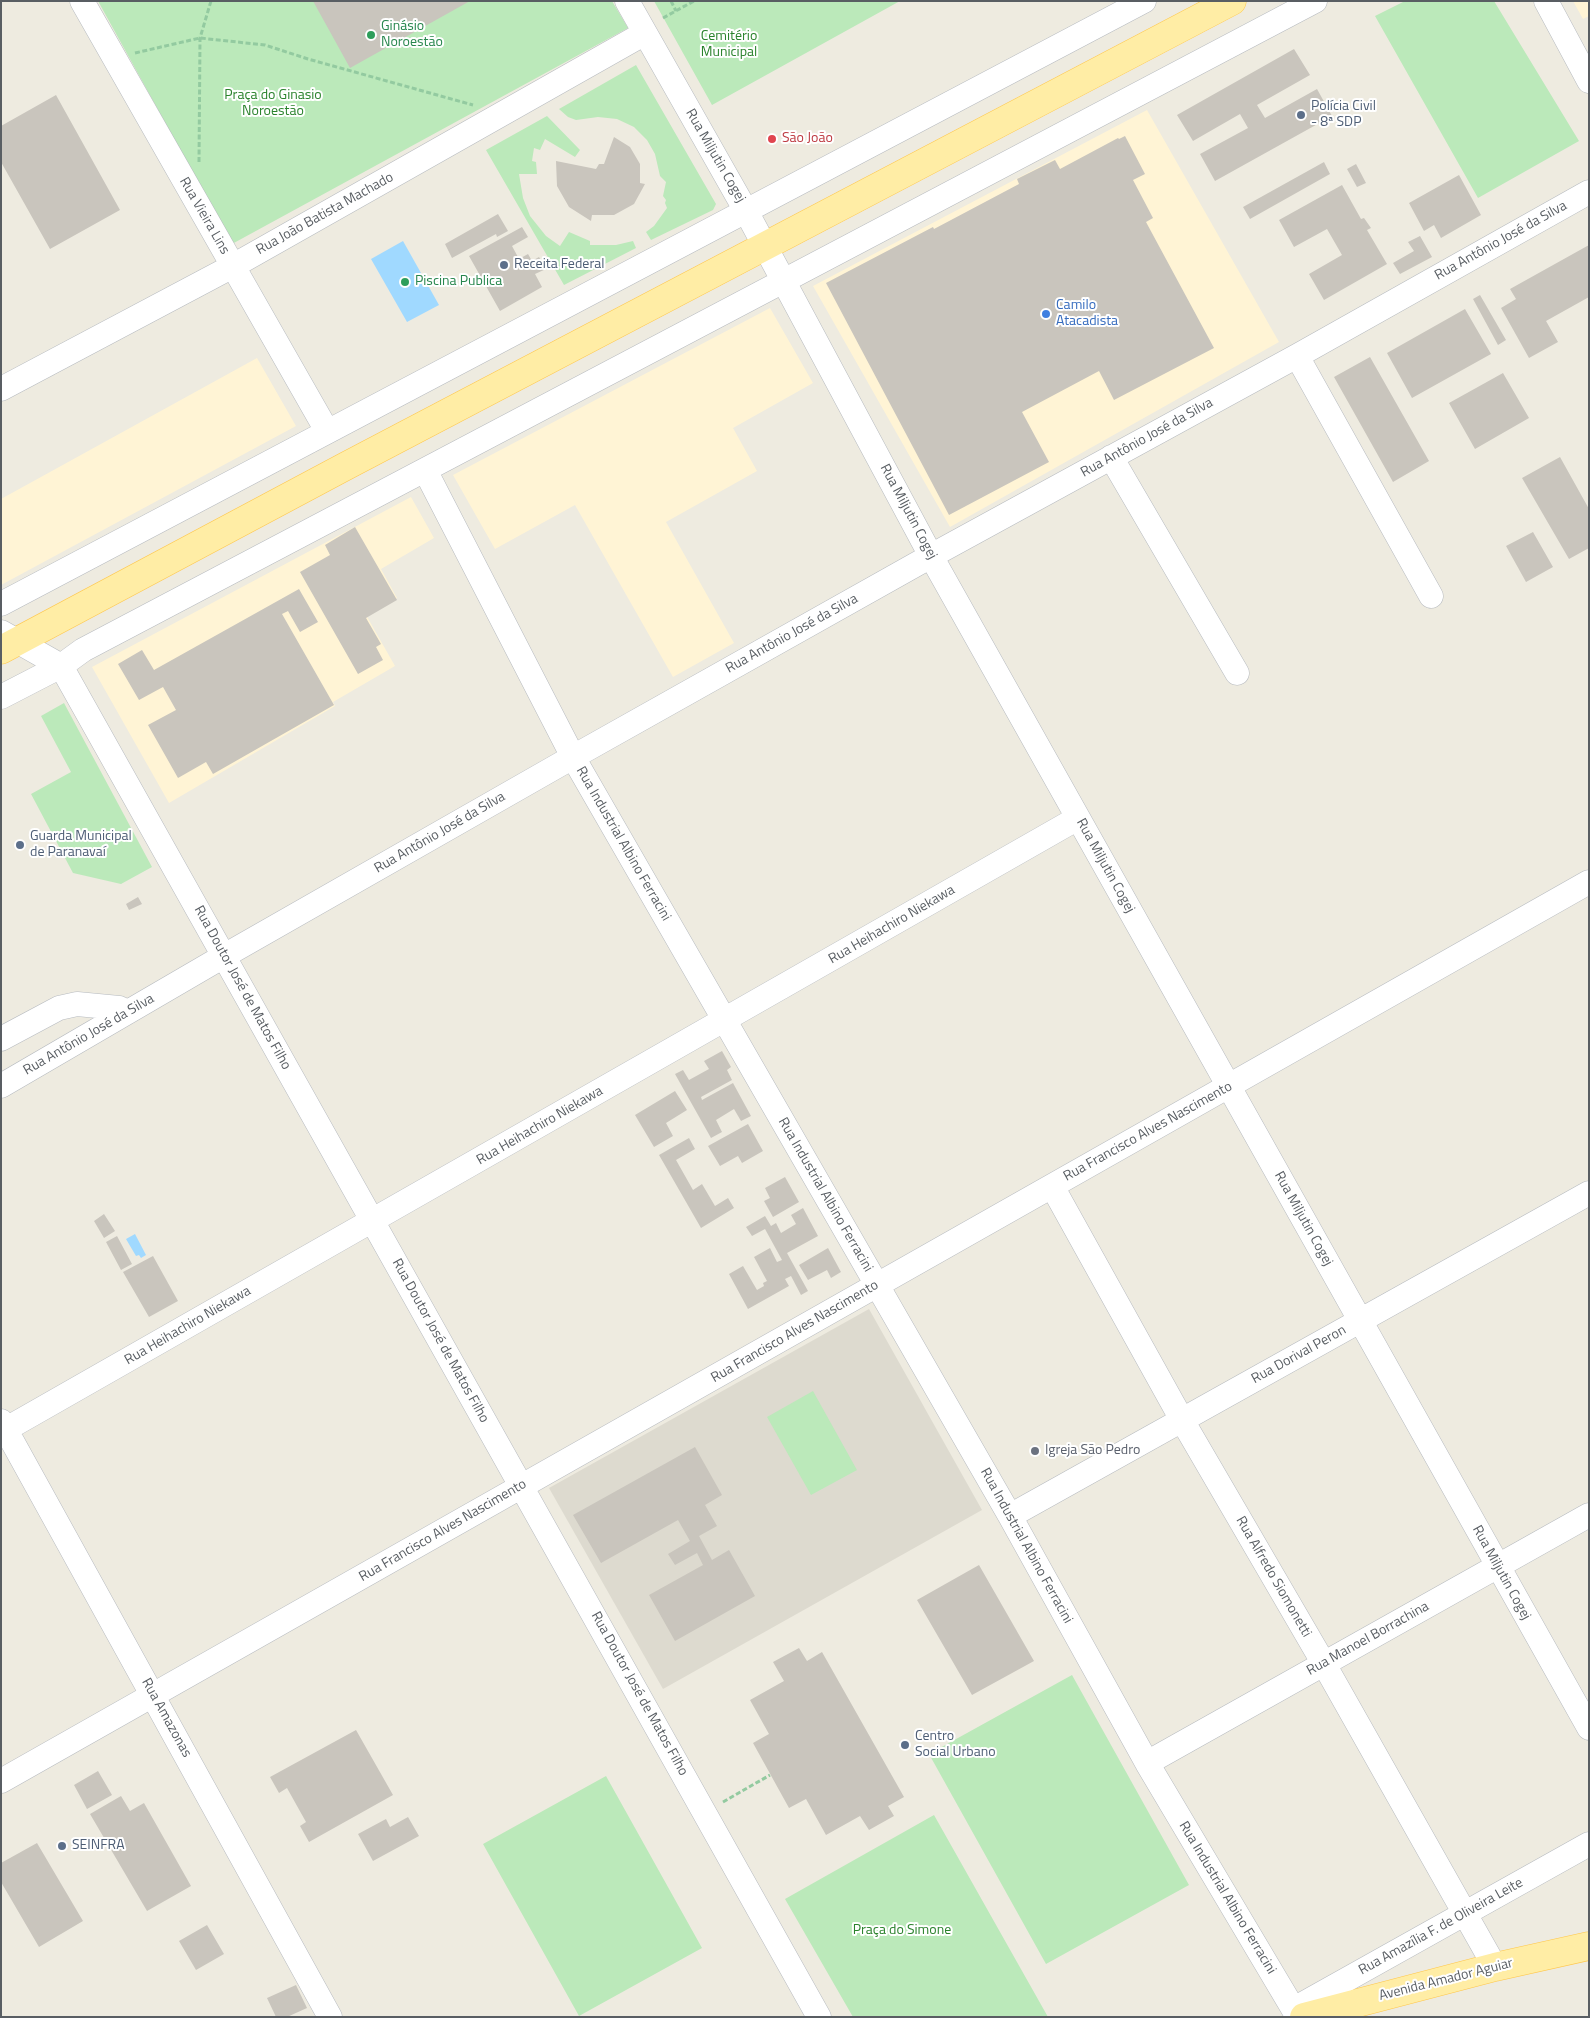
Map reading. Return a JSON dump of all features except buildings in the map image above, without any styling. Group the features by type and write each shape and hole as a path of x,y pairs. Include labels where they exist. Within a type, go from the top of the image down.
{"main road":[{"path":"7,641 765,247 1232,1"},
{"name":"Avenida Amador Aguiar","path":"1299,2014 1589,1946"}],"street":[{"name":"Rua Vieira Lins","path":"82,1 327,431"},
{"name":"Rua Miljutin Cogej","path":"627,1 746,211 931,556 1589,1728"},
{"path":"1,604 1144,1"},
{"path":"1,697 61,666 83,650 1315,1"},
{"path":"1546,1 1589,81"},
{"name":"Rua João Batista Machado","path":"1,389 233,266 645,33"},
{"name":"Rua Antônio José da Silva","path":"1,1086 224,956 573,757 931,556 1298,356 1589,192"},
{"path":"1298,356 1431,596"},
{"path":"1111,457 1237,673"},
{"name":"Rua Industrial Albino Ferracini","path":"425,470 573,757 1010,1516 1147,1763 1299,2014"},
{"path":"7,641 61,666"},
{"name":"Rua Doutor José de Matos Filho","path":"61,666 819,2017"},
{"name":"Rua Heihachiro Niekawa","path":"3,1428 372,1221 1078,818"},
{"name":"Rua Francisco Alves Nascimento","path":"1,1781 1228,1086 1586,890"},
{"path":"1,1039 59,1008 78,1004 119,1008 128,1012"},
{"name":"Rua Alfredo Siomonetti","path":"1052,1186 1182,1420 1324,1664 1495,1967"},
{"name":"Rua Dorival Peron","path":"1010,1516 1589,1194"},
{"name":"Rua Amazonas","path":"3,1428 153,1695 330,2017"},
{"name":"Rua Manoel Borrachina","path":"1147,1763 1589,1515"},
{"name":"Rua Amazília F. de Oliveira Leite","path":"1299,2014 1465,1914 1589,1844"}],"path":[{"path":"182,178 199,168 200,38 211,1"},
{"path":"671,1 676,11"},
{"path":"663,18 694,1"},
{"path":"118,64 136,53 200,38 265,45 308,59 477,106 487,123"},
{"path":"706,1813 770,1775"}],"shaded area":[{"path":"1573,1 1589,1 1589,16 1583,19"},
{"name":"Camilo Atacadista","path":"1147,110 1279,342 950,527 813,286"},
{"path":"770,308 813,383 733,428 757,471 666,522 734,643 673,677 575,505 495,549 453,475"},
{"path":"257,358 296,426 1,585 1,499"},
{"path":"411,497 434,538 381,569 397,598 366,615 395,666 333,702 335,706 169,803 92,667"},
{"path":"869,1309 982,1510 663,1689 549,1488"}],"green space":[{"name":"Praça do Ginasio Noroestão","path":"98,1 612,1 628,28 232,244"},
{"name":"Cemitério Municipal","path":"654,1 900,1 712,105"},
{"path":"1405,1 1494,1 1579,141 1478,198 1375,16"},
{"path":"636,65 716,204 713,210 651,240 646,232 654,226 667,208 666,200 663,196 666,182 660,176 655,154 647,140 634,127 617,119 598,117 576,120 568,117 559,109"},
{"path":"547,116 580,150 575,157 545,139 540,150 534,148 532,161 536,162 537,174 519,174 523,198 530,216 546,236 560,246 569,232 590,241 590,245 616,245 633,241 636,248 564,285 486,150"},
{"path":"64,703 152,867 121,884 73,873 31,794 71,772 41,716"},
{"path":"813,1391 857,1470 811,1495 767,1417"},
{"path":"1072,1675 1189,1885 1046,1964 929,1754"},
{"path":"606,1776 702,1948 579,2016 483,1844"},
{"name":"Praça do Simone","path":"934,1815 1048,2017 853,2017 785,1899"}],"water":[{"name":"Piscina Publica","path":"403,241 439,305 407,322 371,259"},
{"path":"135,1234 146,1255 141,1258 139,1255 136,1256 126,1239"}],"place":[{"name":"Ginásio Noroestão","path":"371,35"},
{"name":"Polícia Civil - 8ª SDP","path":"1301,115"},
{"name":"São João","path":"772,139"},
{"name":"Receita Federal","path":"504,265"},
{"name":"Piscina Publica","path":"405,282"},
{"name":"Camilo Atacadista","path":"1046,314"},
{"name":"Guarda Municipal de Paranavaí","path":"20,845"},
{"name":"Igreja São Pedro","path":"1035,1451"},
{"name":"Centro Social Urbano","path":"905,1745"},
{"name":"SEINFRA","path":"62,1846"}]}
